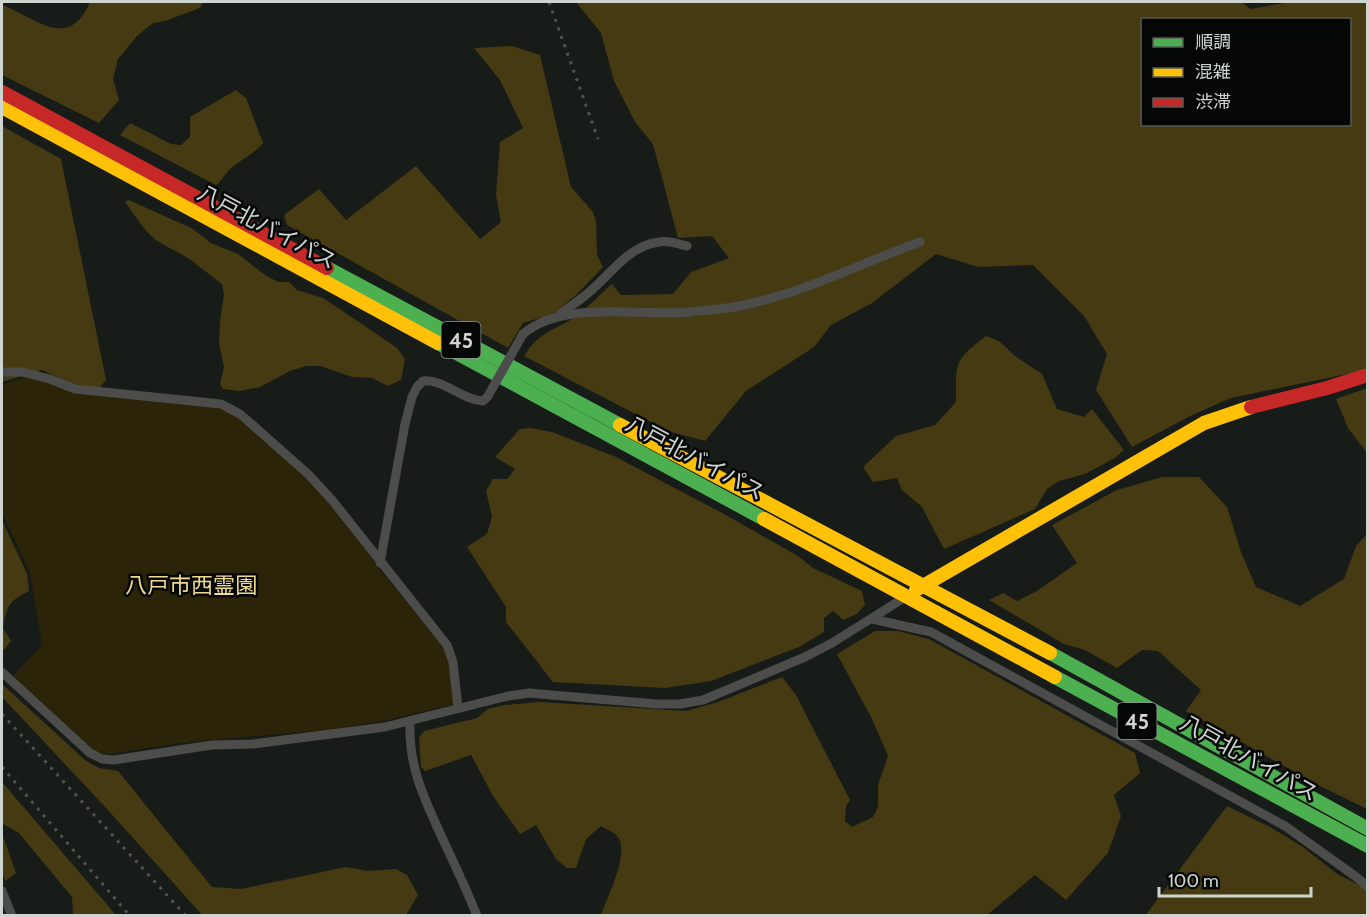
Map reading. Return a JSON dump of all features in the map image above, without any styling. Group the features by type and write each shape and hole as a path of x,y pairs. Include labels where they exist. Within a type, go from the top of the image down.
{"main road":[{"name":"八戸北バイパス","path":"2,92 490,356 922,586 998,624 1368,829"},
{"name":"八戸北バイパス","path":"2,108 1368,846"},
{"path":"907,596 1204,423 1265,402 1368,375"}],"street":[{"path":"553,318 589,293 610,271 637,250 658,242 687,246"},
{"path":"380,563 405,424 417,387 423,381 431,380 474,400 483,401 523,334 539,322 567,315 686,312 743,305 791,293 920,242"},
{"path":"2,372 21,372 50,379 75,389 229,406 269,437 332,500 447,645 453,662 458,708"},
{"path":"2,672 90,753 102,759 132,758 212,745 253,744 385,727 508,696 530,693 657,704 680,704 703,700 806,657 907,596"},
{"path":"872,619 931,632 1285,826 1368,887"},
{"path":"410,721 412,759 423,797 477,915"},
{"path":"2,891 12,915"}],"green space":[{"name":"八戸市西霊園","path":"27,376 226,408 242,419 303,474 331,504 382,572 446,650 449,657 454,704 383,721 324,730 188,742 107,754 96,752 13,676 42,645 30,572 2,513 2,385"}],"shaded area":[{"path":"90,2 203,2 200,8 153,23 137,36 118,59 113,79 119,100 99,123 2,75 2,5 39,23 62,28 72,25 81,17"},
{"path":"576,2 1242,2 1250,9 1291,2 1367,2 1368,367 1357,372 1231,398 1190,416 1132,447 1096,390 1107,354 1084,316 1033,265 978,267 936,254 872,303 831,325 814,347 746,391 705,441 668,431 524,356 540,338 572,319 612,284 621,295 673,294 691,272 729,258 712,236 678,238 653,144 635,122 614,81 601,33"},
{"path":"512,46 540,55 571,187 593,212 596,221 597,255 603,267 577,294 553,314 523,323 508,348 287,225 284,215 319,189 346,220 416,166 480,239 501,222 496,195 500,142 523,128 500,80 474,48"},
{"path":"236,90 246,98 263,143 229,170 216,185 120,135 130,123 171,144 181,145 190,137 190,117"},
{"path":"2,126 61,159 106,380 99,388 73,384 42,370 2,382"},
{"path":"129,200 193,229 211,243 238,254 278,282 289,282 297,290 323,298 397,348 405,359 401,380 388,386 372,378 352,377 321,366 306,366 290,371 260,387 240,391 223,389 220,384 224,367 219,344 224,294 222,284 188,258 157,241 146,231 125,202"},
{"path":"986,336 999,341 1015,356 1042,374 1057,409 1084,417 1092,409 1124,450 1115,458 1085,474 1059,481 1047,489 1035,509 944,549 922,507 902,490 897,478 873,482 863,467 896,436 935,425 956,402 957,371 962,358"},
{"path":"1368,388 1367,453 1348,428 1336,399"},
{"path":"531,428 552,432 616,457 724,514 798,556 813,568 862,591 865,605 857,614 843,620 833,611 824,618 824,632 799,647 711,681 665,688 553,682 506,622 506,607 467,547 487,534 492,517 486,491 493,479 507,479 515,469 495,457 520,429"},
{"path":"1162,477 1199,477 1227,507 1241,552 1256,587 1300,606 1344,579 1356,546 1367,534 1367,809 1316,784 1186,711 1201,690 1158,651 1142,650 1117,668 1085,650 1064,644 989,600 1003,593 1017,601 1037,591 1077,563 1052,525 1117,490"},
{"path":"2,520 27,574 29,591 13,601 7,609 3,628 11,641 4,650 2,649"},
{"path":"875,631 898,631 929,639 1135,753 1140,773 1114,795 1121,816 1108,853 1066,900 1035,875 987,915 601,915 620,863 621,843 616,835 601,826 586,839 576,868 567,868 556,859 536,825 520,834 493,796 471,755 425,771 421,767 419,738 424,731 477,718 488,709 504,705 540,702 686,711 718,702 782,677 796,695 850,800 846,806 845,821 852,827 873,817 878,807 878,785 888,756 872,719 837,654"},
{"path":"2,684 85,760 99,768 118,771 212,887 241,889 346,867 368,871 396,869 407,875 418,895 406,915 202,915 2,697"},
{"path":"2,782 116,915 73,915 72,897 19,833 3,824 2,827"},
{"path":"1227,806 1270,827 1303,847 1337,874 1367,889 1367,915 1145,916"},
{"path":"2,833 16,873 5,881 2,872"}],"railway":[{"path":"549,2 598,139"},
{"path":"2,714 186,916"},
{"path":"2,767 130,916"}],"traffic: fast":[{"path":"327,268 620,425"},
{"path":"438,343 764,519"},
{"path":"1050,653 1368,829"},
{"path":"1055,677 1368,846"}],"traffic: slow":[{"path":"2,107 438,343"},
{"path":"916,590 1204,423 1251,407"},
{"path":"620,425 1050,653"},
{"path":"764,519 1055,677"}],"traffic: jam":[{"path":"2,92 327,268"},
{"path":"1251,407 1368,375"}]}
